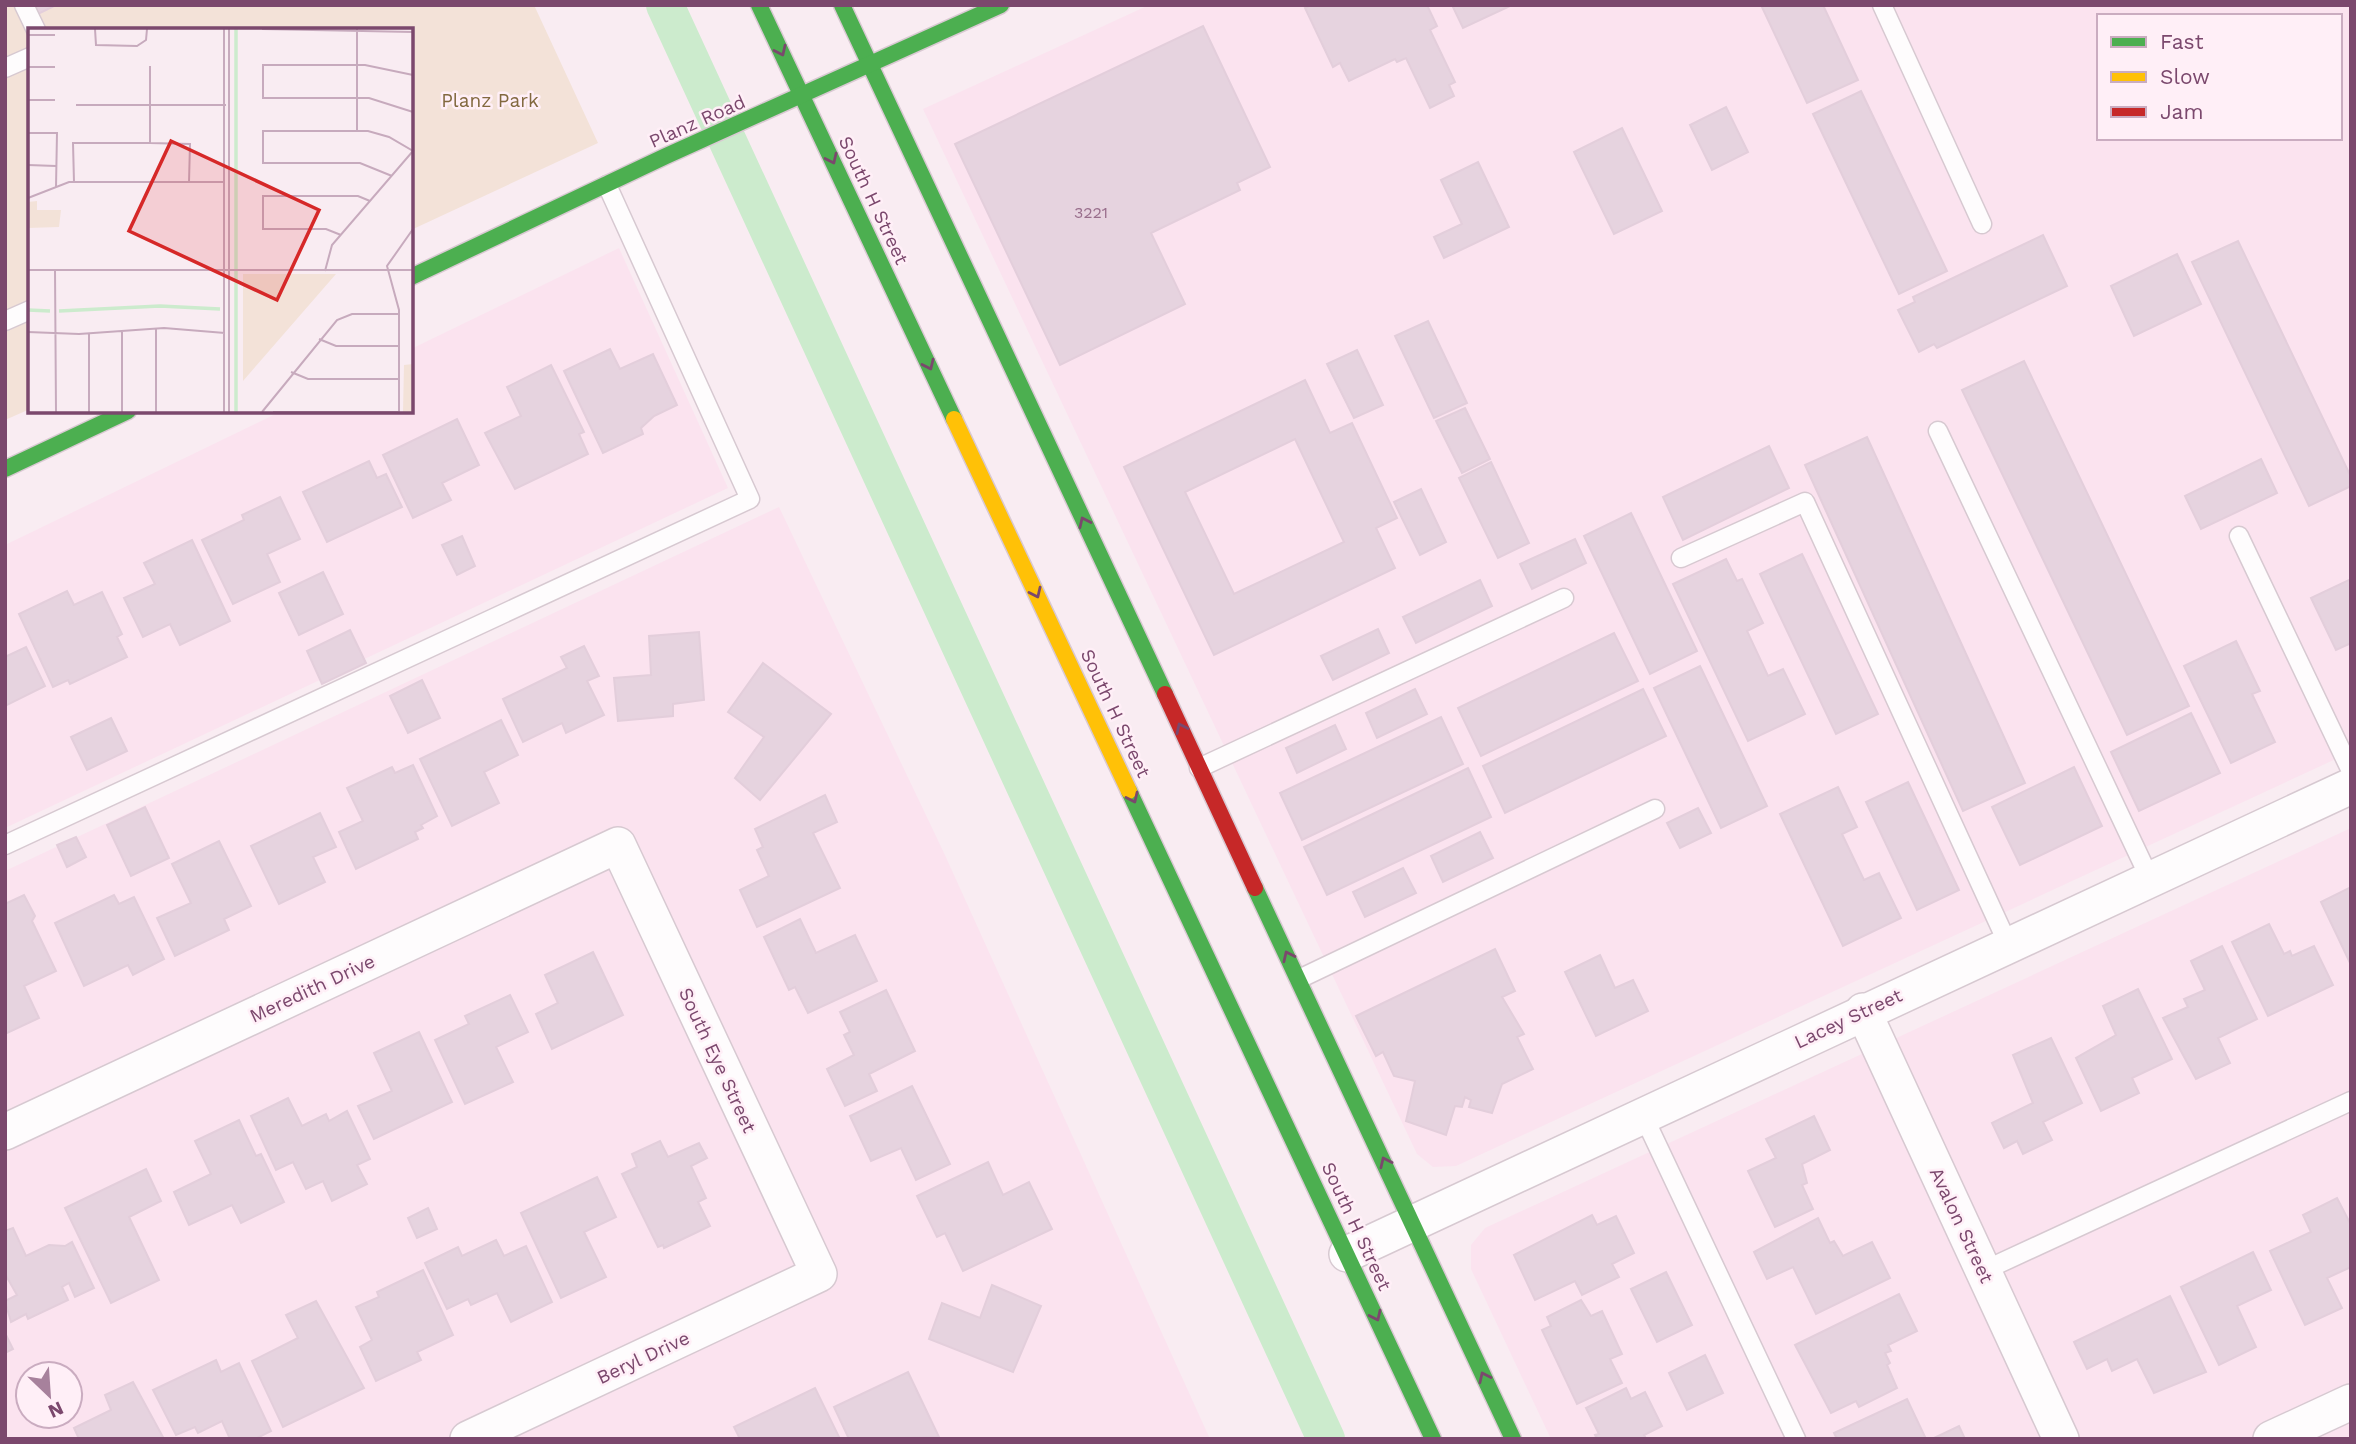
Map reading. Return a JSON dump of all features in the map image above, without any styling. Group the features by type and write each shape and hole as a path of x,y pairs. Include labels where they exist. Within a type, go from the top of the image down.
{"street":[{"name":"South H Street","path":"759,5 1433,1439"},
{"path":"842,5 1513,1439"},
{"name":"Planz Road","path":"413,276 666,156 803,97 1001,5"},
{"path":"5,469 124,413"},
{"name":"Lacey Street","path":"1348,1254 1863,1011 2351,786"},
{"name":"Meredith Drive","path":"5,1132 618,845"},
{"name":"South Eye Street","path":"618,845 819,1275"},
{"name":"Avalon Street","path":"1863,1011 2061,1439"},
{"name":"Beryl Drive","path":"468,1439 819,1275"},
{"path":"2271,1439 2351,1402"}],"lane":[{"path":"24,5 35,28"},
{"path":"1882,5 1982,224"},
{"path":"5,68 28,58"},
{"path":"5,845 750,499 607,185"},
{"path":"5,321 28,311"},
{"path":"1938,431 2150,879"},
{"path":"1681,558 1805,502 2008,944"},
{"path":"2239,536 2351,771"},
{"path":"1199,768 1564,597"},
{"path":"1299,979 1655,809"},
{"path":"1983,1271 2351,1101"},
{"path":"1643,1115 1796,1439"}],"shaded area":[{"path":"1149,5 2351,5 2351,752 1456,1166 1433,1167 1417,1154 923,109"},
{"path":"619,248 728,488 5,828 5,545 278,413 413,413 413,348"},
{"path":"779,507 944,853 1210,1439 5,1439 5,871"},
{"path":"2351,828 2351,1439 1551,1439 1471,1269 1471,1245 1485,1228"}],"green space":[{"name":"Planz Park","path":"5,5 534,5 598,143 413,229 413,28 28,28 28,410 5,420"}],"building":[{"path":"31,5 56,5 36,15"},
{"path":"1311,5 1427,5 1437,26 1430,30 1455,82 1449,85 1454,96 1430,108 1406,58 1397,62 1395,59 1349,81 1340,63 1333,67 1305,8"},
{"path":"1452,5 1512,5 1463,28"},
{"path":"1761,5 1823,5 1858,80 1807,103"},
{"path":"1203,26 1270,167 1237,183 1240,190 1151,233 1185,304 1060,365 955,144"},
{"path":"1861,91 1947,271 1899,294 1813,114"},
{"path":"1726,107 1748,152 1712,170 1690,125"},
{"path":"1622,128 1662,211 1614,234 1574,152"},
{"path":"1478,162 1509,227 1444,258 1434,237 1462,224 1441,180"},
{"path":"2043,235 2067,286 1937,348 1934,344 1919,352 1898,310 1915,302 1913,297"},
{"path":"2238,241 2351,477 2351,486 2309,506 2192,262"},
{"path":"2177,254 2201,304 2134,336 2111,286"},
{"path":"1428,321 1467,403 1434,418 1395,336"},
{"path":"610,349 620,369 653,354 677,405 654,416 641,428 643,434 603,453 564,371"},
{"path":"1357,350 1383,405 1354,418 1327,364"},
{"path":"2024,361 2189,706 2127,735 1962,390"},
{"path":"551,365 584,432 579,434 588,454 515,489 485,433 521,416 507,387"},
{"path":"1305,380 1330,433 1352,423 1397,518 1376,528 1395,568 1214,655 1124,467","holes":["1295,439 1344,542 1234,594 1185,492"]},
{"path":"1465,408 1490,459 1462,473 1436,421"},
{"path":"457,419 479,465 442,483 451,500 413,518 383,455"},
{"path":"1867,437 2025,783 1963,811 1805,465"},
{"path":"1769,446 1789,488 1683,540 1663,497"},
{"path":"2261,459 2277,493 2201,529 2185,496"},
{"path":"369,461 377,478 386,474 402,507 327,542 303,492"},
{"path":"1491,462 1529,543 1498,558 1459,478"},
{"path":"1421,489 1446,542 1420,555 1394,502"},
{"path":"280,497 300,539 267,554 280,582 233,604 202,540 244,520 242,515"},
{"path":"1631,513 1697,651 1650,674 1584,536"},
{"path":"462,536 475,566 457,575 442,545"},
{"path":"1575,539 1586,563 1532,589 1520,564"},
{"path":"192,540 230,621 180,645 170,624 143,637 124,598 155,584 144,563"},
{"path":"1802,554 1878,714 1836,734 1760,574"},
{"path":"1726,559 1737,581 1742,579 1763,623 1747,631 1768,676 1783,669 1805,714 1748,741 1673,584"},
{"path":"323,572 343,614 299,635 279,593"},
{"path":"2351,579 2351,643 2336,650 2311,598"},
{"path":"1480,580 1492,606 1416,643 1403,617"},
{"path":"67,591 74,605 102,592 122,634 117,637 127,657 70,684 68,680 53,687 19,614"},
{"path":"1378,629 1389,653 1333,680 1321,656"},
{"path":"350,630 366,663 322,684 307,651"},
{"path":"699,632 704,700 673,704 673,716 618,721 614,678 651,675 649,636"},
{"path":"1614,633 1638,681 1481,756 1458,708"},
{"path":"2236,641 2260,691 2252,694 2275,742 2231,763 2184,666"},
{"path":"584,646 599,676 587,681 604,715 566,733 562,723 523,742 503,699 567,668 561,657"},
{"path":"26,647 45,686 5,706 5,657"},
{"path":"763,663 831,714 760,800 735,778 764,737 728,712"},
{"path":"1700,666 1767,806 1721,828 1654,688"},
{"path":"422,680 440,718 408,733 390,696"},
{"path":"1415,689 1427,714 1377,738 1366,713"},
{"path":"1643,689 1666,736 1505,813 1483,766"},
{"path":"2191,713 2220,773 2139,811 2111,752"},
{"path":"1441,717 1463,764 1302,840 1280,793"},
{"path":"111,718 127,751 87,770 71,737"},
{"path":"501,720 518,755 484,772 499,803 452,826 420,759"},
{"path":"1335,725 1346,749 1297,773 1286,748"},
{"path":"413,765 437,816 421,825 423,828 415,832 418,839 356,869 339,832 363,821 347,788 392,767 395,773"},
{"path":"2074,767 2102,826 2020,865 1992,807"},
{"path":"1468,768 1491,817 1327,895 1304,847"},
{"path":"1908,782 1959,890 1917,910 1866,802"},
{"path":"1838,787 1857,827 1842,834 1864,880 1879,873 1901,918 1843,946 1780,814"},
{"path":"825,795 837,822 813,833 840,888 757,927 740,890 769,876 757,850 763,847 755,829"},
{"path":"145,807 169,858 131,876 107,825"},
{"path":"1698,808 1711,833 1680,848 1667,823"},
{"path":"320,813 336,847 313,857 325,882 279,904 251,846"},
{"path":"1480,832 1493,858 1443,882 1431,856"},
{"path":"76,837 86,857 67,867 57,845"},
{"path":"219,841 251,906 224,919 229,930 175,956 157,918 191,903 172,864"},
{"path":"1403,868 1416,893 1365,917 1353,892"},
{"path":"2351,887 2351,965 2321,902"},
{"path":"24,895 35,916 32,921 56,971 24,986 39,1018 5,1034 5,904"},
{"path":"114,895 119,904 134,897 164,959 133,975 128,965 84,986 55,923"},
{"path":"800,919 816,953 855,935 877,981 808,1013 795,987 789,990 764,937"},
{"path":"2269,924 2284,954 2290,951 2292,956 2314,946 2333,985 2268,1016 2232,942"},
{"path":"2222,946 2257,1019 2218,1038 2230,1063 2196,1079 2163,1018 2188,1007 2184,999 2205,990 2191,961"},
{"path":"1495,949 1515,991 1502,997 1524,1034 1517,1037 1533,1069 1502,1084 1492,1113 1469,1107 1471,1100 1465,1097 1462,1107 1455,1106 1446,1135 1406,1121 1415,1081 1394,1076 1383,1052 1376,1056 1356,1016"},
{"path":"593,952 623,1015 552,1049 536,1014 558,1003 545,975"},
{"path":"1600,955 1615,988 1633,980 1648,1011 1596,1036 1565,972"},
{"path":"2138,989 2172,1059 2132,1078 2139,1093 2101,1111 2076,1058 2116,1035 2103,1006"},
{"path":"886,990 915,1051 869,1074 877,1091 845,1106 827,1069 854,1055 844,1035 850,1032 840,1012"},
{"path":"510,995 528,1032 496,1047 513,1082 465,1104 435,1040 469,1024 465,1016"},
{"path":"419,1032 452,1102 374,1139 358,1106 392,1091 374,1053"},
{"path":"2051,1038 2082,1103 2043,1122 2052,1140 2023,1154 2017,1141 2004,1148 1992,1123 2033,1103 2013,1055"},
{"path":"912,1086 950,1164 916,1180 901,1148 871,1161 850,1116"},
{"path":"288,1098 302,1126 326,1114 329,1121 347,1111 370,1159 357,1165 367,1184 332,1201 323,1181 306,1189 293,1162 276,1170 251,1116"},
{"path":"1814,1116 1830,1150 1802,1164 1807,1183 1802,1185 1813,1209 1775,1227 1748,1171 1776,1158 1766,1139"},
{"path":"239,1120 256,1156 261,1154 284,1202 241,1223 232,1205 189,1225 174,1192 211,1174 195,1141"},
{"path":"660,1141 668,1157 699,1143 707,1158 691,1166 706,1198 698,1202 710,1226 664,1248 663,1245 658,1247 622,1174 637,1167 632,1154"},
{"path":"988,1162 1003,1195 1029,1182 1052,1229 963,1271 945,1233 937,1237 917,1196"},
{"path":"146,1169 161,1201 129,1217 159,1280 111,1303 65,1208"},
{"path":"597,1177 616,1217 584,1232 606,1277 561,1298 521,1213"},
{"path":"2337,1198 2351,1225 2351,1267 2327,1278 2342,1308 2305,1325 2270,1251 2311,1232 2303,1215"},
{"path":"428,1208 437,1229 417,1238 408,1218"},
{"path":"1592,1215 1597,1225 1616,1216 1634,1253 1612,1264 1619,1277 1582,1295 1575,1281 1535,1300 1514,1255"},
{"path":"1818,1218 1830,1243 1834,1241 1843,1256 1872,1242 1890,1278 1816,1314 1793,1267 1767,1279 1754,1252"},
{"path":"13,1228 26,1256 49,1245 65,1246 72,1242 94,1288 75,1297 69,1283 62,1287 68,1300 28,1319 26,1314 11,1322 5,1301 17,1295 5,1274 5,1231"},
{"path":"496,1240 504,1256 526,1246 552,1302 511,1322 497,1293 471,1305 468,1299 447,1309 425,1263 458,1247 462,1256"},
{"path":"2253,1252 2271,1290 2237,1306 2256,1347 2219,1365 2181,1287"},
{"path":"423,1270 453,1335 417,1352 421,1360 376,1381 360,1347 372,1340 356,1307 379,1297 377,1292"},
{"path":"1666,1272 1692,1325 1657,1342 1631,1289"},
{"path":"992,1285 1041,1306 1013,1372 929,1339 942,1303 980,1318"},
{"path":"1899,1294 1917,1331 1888,1345 1891,1351 1885,1353 1897,1388 1859,1407 1856,1401 1831,1413 1795,1345"},
{"path":"2170,1296 2206,1372 2154,1393 2137,1359 2112,1371 2107,1359 2087,1369 2074,1342"},
{"path":"1581,1300 1591,1316 1602,1311 1622,1354 1610,1359 1622,1383 1577,1404 1542,1330 1551,1326 1547,1317"},
{"path":"316,1301 364,1388 283,1427 252,1361 298,1338 286,1315"},
{"path":"5,1333 13,1349 5,1353"},
{"path":"1705,1355 1723,1393 1687,1410 1669,1373"},
{"path":"216,1360 221,1372 239,1363 271,1431 255,1439 230,1439 222,1421 198,1433 195,1427 176,1435 153,1390"},
{"path":"908,1372 939,1437 849,1439 834,1407"},
{"path":"133,1382 164,1439 79,1439 75,1430 84,1430 84,1423 111,1410 105,1395"},
{"path":"815,1388 840,1439 740,1439 734,1427"},
{"path":"1626,1388 1631,1399 1645,1392 1662,1426 1644,1435 1646,1439 1597,1439 1595,1435 1599,1434 1586,1408"},
{"path":"1907,1399 1926,1439 1837,1439 1834,1433"},
{"path":"1959,1426 1965,1439 1932,1439"}],"waterway":[{"path":"665,5 1326,1439"}],"traffic: fast":[{"path":"759,5 954,419"},
{"path":"842,5 1165,694"},
{"path":"413,276 666,156 1001,5"},
{"path":"5,469 124,413"},
{"path":"1129,791 1433,1439"},
{"path":"1255,888 1513,1439"}],"traffic: slow":[{"path":"954,419 1129,791"}],"traffic: jam":[{"path":"1165,694 1255,888"}]}
